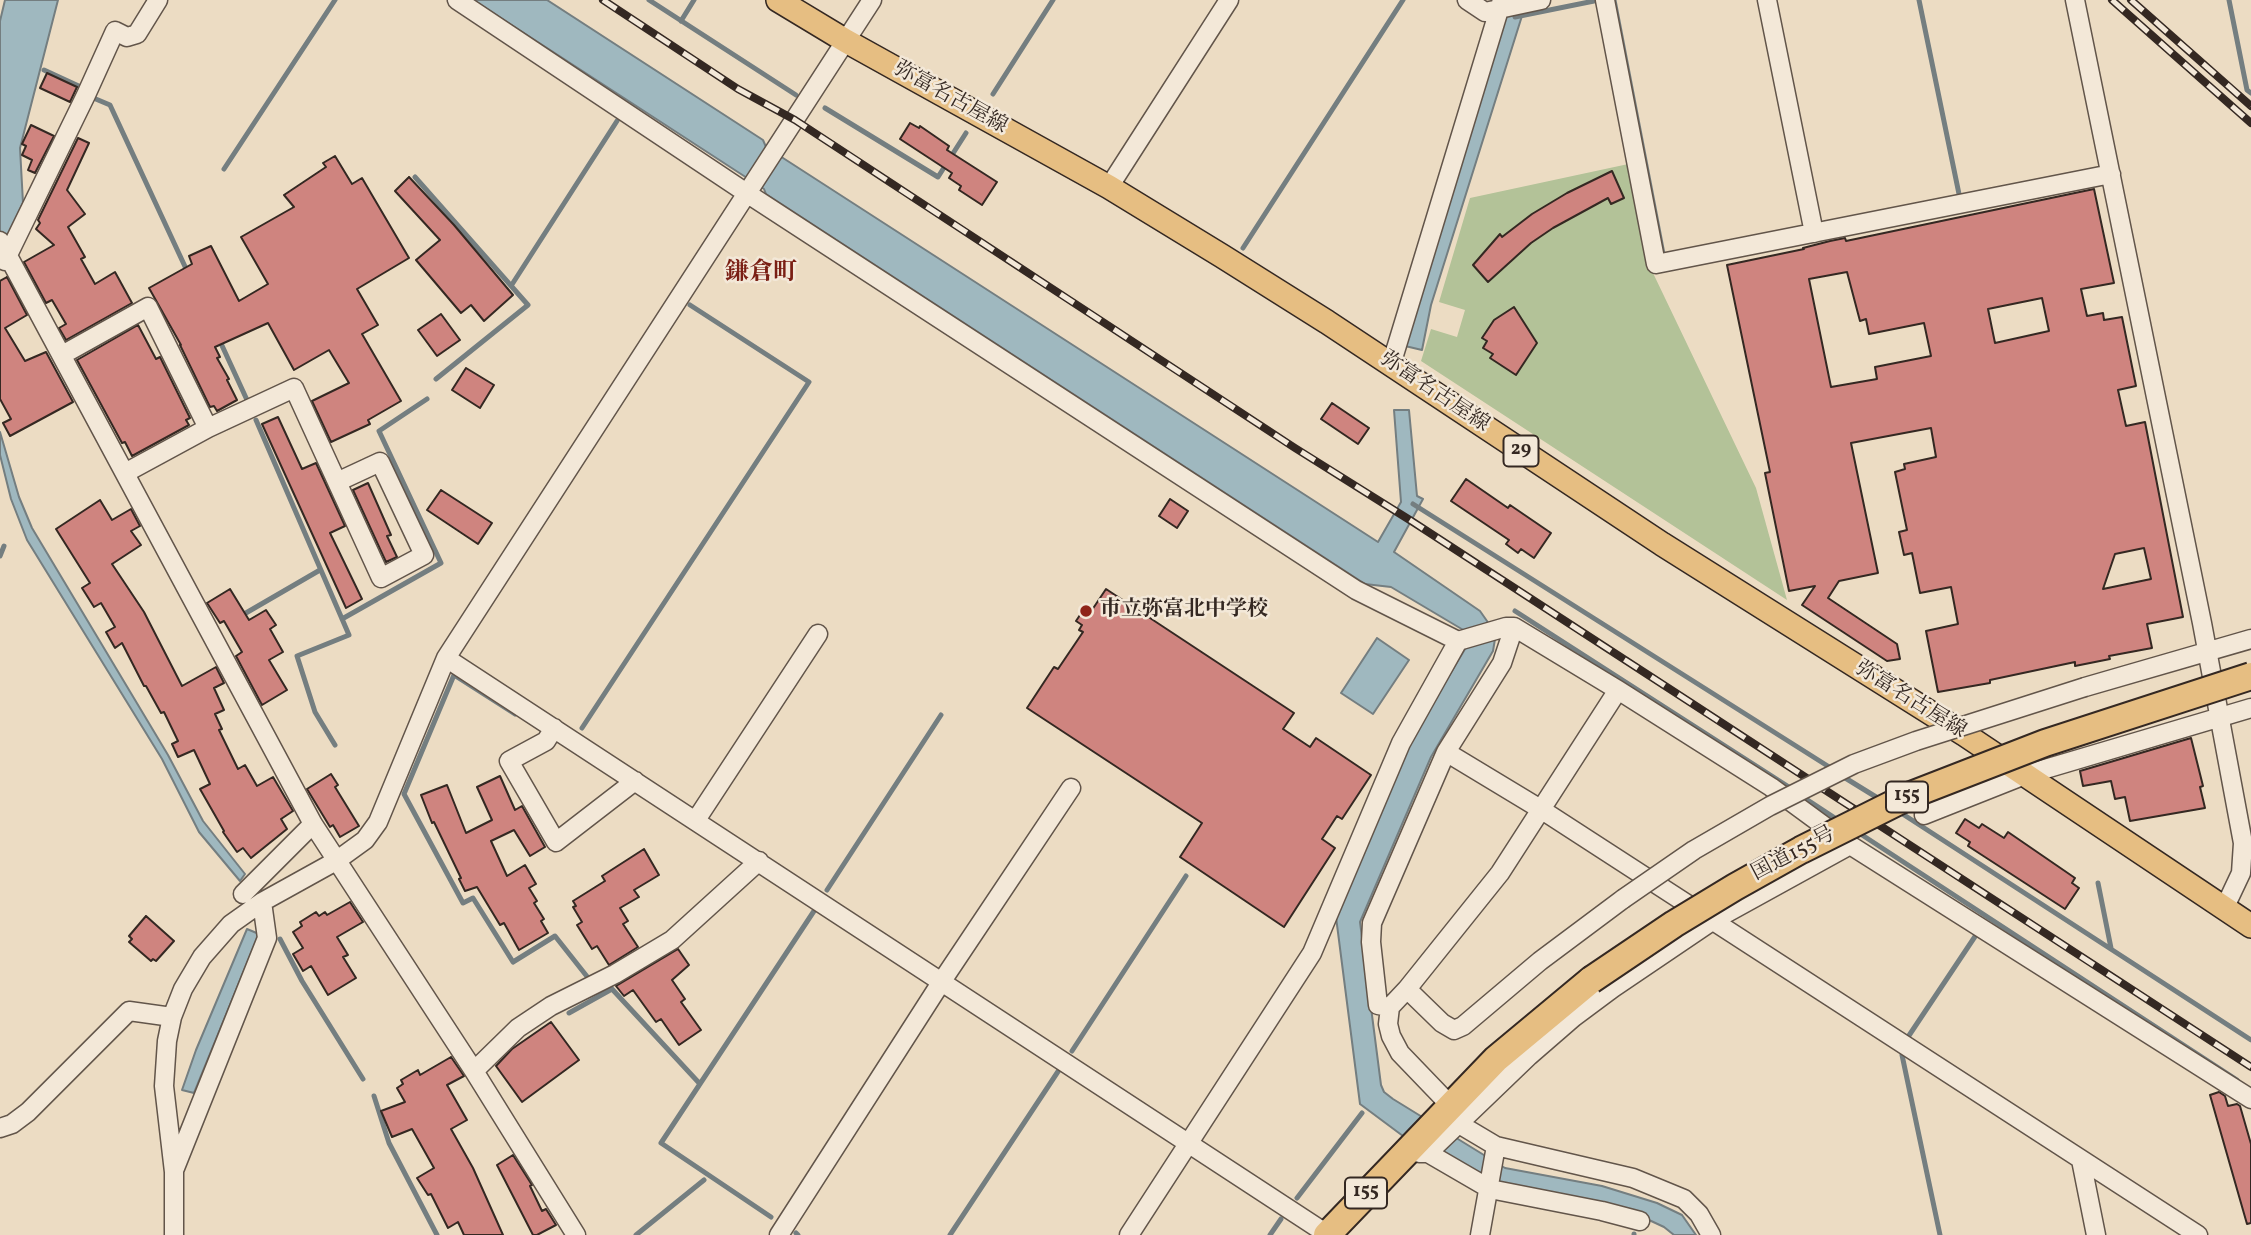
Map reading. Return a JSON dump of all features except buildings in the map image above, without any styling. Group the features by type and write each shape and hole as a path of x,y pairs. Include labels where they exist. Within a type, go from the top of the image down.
{"highway":[{"name":"国道155号","path":"1333,1235 1449,1115 1496,1059 1591,980 1674,924 1801,850 1911,795 2045,743 2251,676"}],"main road":[{"name":"弥富名古屋線","path":"778,0 846,41 1109,187 1222,256 1654,540 2025,775 2251,926"}],"street":[{"path":"158,0 137,34 127,37 114,30 86,95 20,228 3,253 62,355 313,824 474,1071 576,1235"},
{"path":"457,0 751,189 1356,590 1460,640 1508,629 1618,690 1771,787 1850,845 2251,1099"},
{"path":"174,1235 174,1172 164,1086 167,1041 172,1017 183,989 202,957 231,925 262,902 336,861 365,840 378,822 446,658 872,0"},
{"path":"1109,187 1229,0"},
{"path":"1466,0 1485,12 1502,5 1535,1"},
{"path":"1605,0 1656,264 2111,174"},
{"path":"1767,0 1814,233"},
{"path":"2075,0 2207,650 2243,842 2241,873 2224,909"},
{"path":"1391,365 1502,5"},
{"path":"62,355 148,307 208,429"},
{"path":"125,474 208,429 294,388 337,482 381,578 424,555 380,462 337,482"},
{"path":"1390,1007 1378,1005 1371,942 1372,923 1446,752 1502,663 1508,629"},
{"path":"696,820 818,634"},
{"path":"1406,989 1442,1023 1454,1030 1463,1026 1540,961 1694,850 1770,806 1854,764 1916,741 2085,687 2251,639"},
{"path":"1129,1235 1312,953 1401,743 1460,640"},
{"path":"446,658 1333,1235"},
{"path":"1618,690 1500,873 1390,1007 1388,1024 1391,1037 1400,1053 1449,1115 1496,1146 1633,1178 1666,1191 1684,1199 1699,1214 1712,1235"},
{"path":"1924,815 2025,775 2251,708"},
{"path":"554,728 546,741 509,761 556,842 635,780"},
{"path":"1446,752 1542,810 2198,1235"},
{"path":"779,1235 1070,788"},
{"path":"243,894 313,824"},
{"path":"1449,1115 1529,1056 1574,1017 1665,952 1712,921 1850,845"},
{"path":"474,1071 518,1028 551,1006 615,974 672,940 759,862"},
{"path":"174,1172 267,938 262,902"},
{"path":"0,1128 12,1124 28,1112 130,1011 172,1017"},
{"path":"1480,1235 1496,1146"},
{"path":"1415,1149 1490,1189 1640,1221"},
{"path":"2081,1160 2096,1235"}],"green space":[{"path":"1633,163 1653,273 1756,488 1787,600 1421,361 1431,329 1457,337 1465,310 1439,302 1470,198"}],"water":[{"path":"5,0 58,0 20,148 23,203 0,253 0,21"},
{"path":"473,0 547,0 763,140 766,147 1378,542 1401,502 1394,410 1409,410 1417,496 1423,499 1394,552 1480,611 1494,631 1495,639 1493,651 1431,757 1360,922 1381,1085 1384,1092 1393,1099 1505,1168 1602,1186 1657,1203 1682,1215 1696,1235 1674,1235 1649,1220 1602,1204 1501,1184 1411,1142 1360,1104 1336,917 1409,743 1468,644 1465,631 1391,587 1365,584"},
{"path":"1510,0 1527,0 1431,305 1422,350 1405,346"},
{"path":"0,432 19,497 32,528 168,755 203,821 245,874 240,881 199,832 162,759 27,540 11,499 0,455"},
{"path":"1377,638 1409,660 1373,714 1341,693"},
{"path":"247,929 259,934 194,1093 182,1090 196,1050"}],"waterway":[{"path":"224,169 335,0"},
{"path":"649,0 796,95"},
{"path":"681,21 694,0"},
{"path":"993,94 1053,0"},
{"path":"1243,248 1403,0"},
{"path":"1614,0 1663,254"},
{"path":"1919,0 1959,194"},
{"path":"2229,0 2247,90 2251,93"},
{"path":"1515,17 1594,1"},
{"path":"44,70 83,88"},
{"path":"91,97 110,105 188,273"},
{"path":"825,108 938,177 966,133"},
{"path":"511,286 617,121"},
{"path":"415,177 528,305 436,379"},
{"path":"582,728 809,382 690,305"},
{"path":"219,339 247,400"},
{"path":"342,619 441,563 379,431 427,399"},
{"path":"256,420 349,635 297,656 315,712 335,745"},
{"path":"1413,504 1834,770"},
{"path":"0,556 4,546"},
{"path":"239,617 320,570"},
{"path":"1515,611 1792,789"},
{"path":"515,714 454,675 404,794 463,903 473,898 513,962 555,936 589,979"},
{"path":"827,890 941,715"},
{"path":"1842,776 1881,800"},
{"path":"1800,795 1841,822"},
{"path":"1898,811 2251,1040"},
{"path":"1856,831 2237,1080"},
{"path":"1072,1051 1186,876"},
{"path":"2098,883 2111,948"},
{"path":"771,1217 661,1143 814,911"},
{"path":"1908,1037 1978,932"},
{"path":"280,939 302,981 363,1079"},
{"path":"569,1013 612,989 700,1084"},
{"path":"1902,1055 1940,1235"},
{"path":"950,1235 1059,1070"},
{"path":"374,1096 389,1143 437,1235"},
{"path":"1297,1198 1362,1113"},
{"path":"636,1235 704,1180"},
{"path":"1270,1235 1281,1219"}],"railway":[{"path":"603,0 738,89 795,120 1295,448 2251,1067"},
{"path":"2112,0 2251,123"},
{"path":"2131,0 2251,106"}],"place":[{"name":"市立弥富北中学校","path":"1086,611"}],"district":[{"name":"鎌倉町","path":"761,275"}]}
